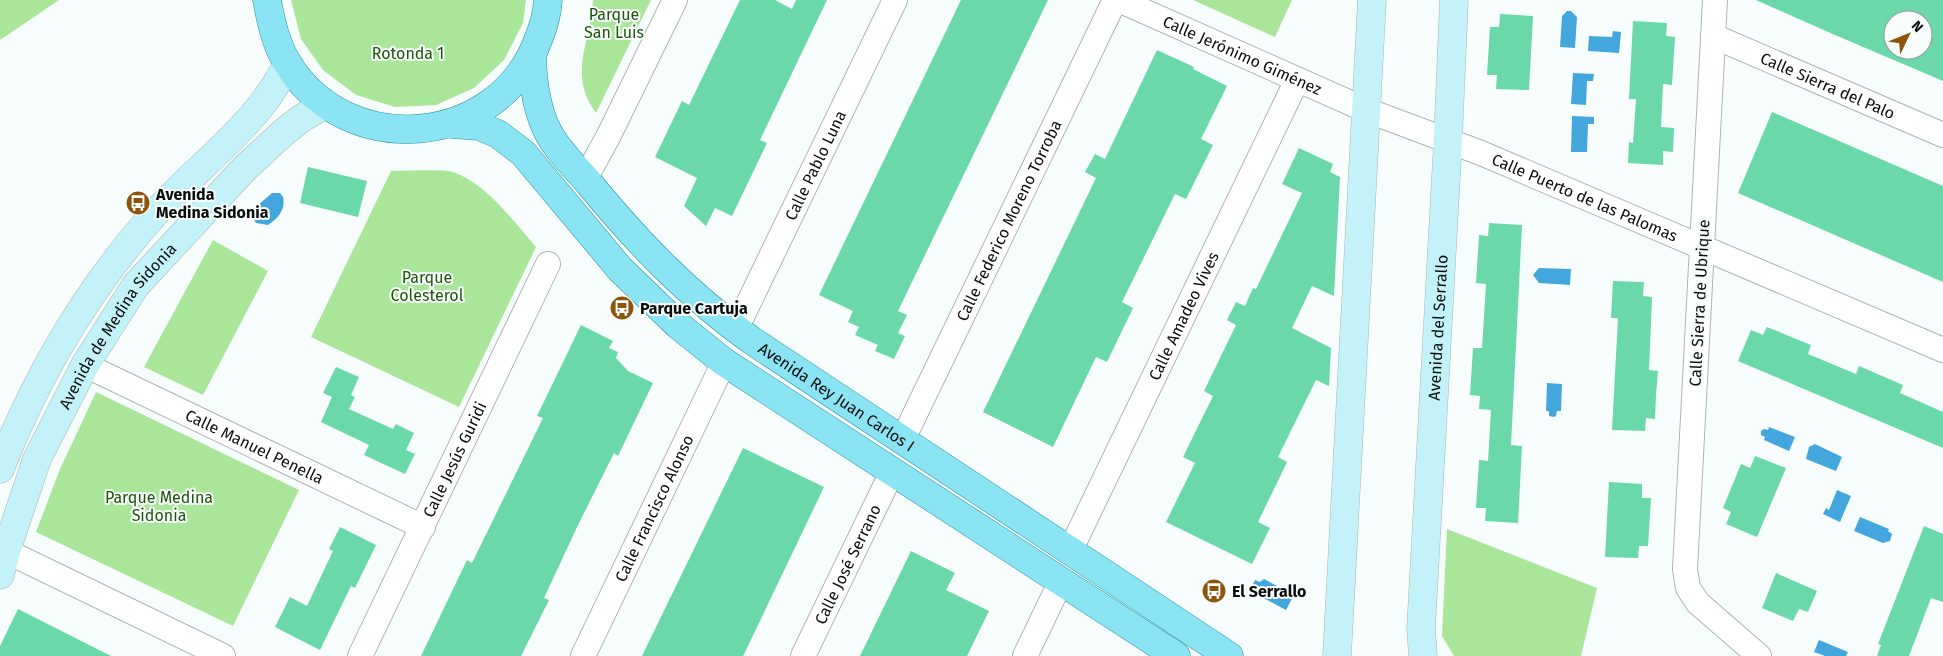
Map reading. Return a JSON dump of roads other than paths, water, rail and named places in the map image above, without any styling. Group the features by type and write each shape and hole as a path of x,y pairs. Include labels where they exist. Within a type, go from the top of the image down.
{"main road":[{"path":"267,0 273,31 288,64 305,86 326,104 355,120 387,129 420,130 452,124 484,108 511,86 532,58 547,16 548,0"},
{"name":"Avenida Rey Juan Carlos I","path":"532,58 534,91 548,132 585,179 652,256 689,292 736,329 1229,656"},
{"name":"Avenida Rey Juan Carlos I","path":"452,124 479,126 498,134 523,153 620,269 678,325 724,362 1176,656"}],"street":[{"path":"585,179 609,135 674,0"},
{"name":"Calle Pablo Luna","path":"736,329 896,0"},
{"name":"Calle Federico Moreno Torroba","path":"902,440 1115,0"},
{"name":"Calle Jerónimo Giménez","path":"1119,0 1366,110 1448,140"},
{"path":"1337,656 1372,0"},
{"name":"Avenida del Serrallo","path":"1422,656 1421,629 1454,0"},
{"name":"Calle Sierra de Ubrique","path":"1715,0 1685,569 1688,588 1698,603 1759,656"},
{"name":"Calle Sierra del Palo","path":"1713,36 1943,135"},
{"path":"0,468 13,435 38,384 88,299 150,219 254,114 271,93 288,64"},
{"name":"Calle Amadeo Vives","path":"1070,551 1296,80"},
{"name":"Avenida de Medina Sidonia","path":"3,563 37,459 85,365 136,285 245,168 284,132 302,118 326,104"},
{"name":"Calle Puerto de las Palomas","path":"1448,140 1943,350"},
{"name":"Calle Jesús Guridi","path":"360,656 424,527 548,264"},
{"name":"Calle Francisco Alonso","path":"583,656 724,362"},
{"name":"Calle Manuel Penella","path":"85,365 424,527"},
{"name":"Calle José Serrano","path":"803,656 892,472"},
{"path":"3,563 223,656"},
{"path":"1025,656 1061,580"}],"water":[{"path":"1567,11 1571,11 1577,17 1575,48 1560,47 1562,16"},
{"path":"1613,31 1621,32 1619,53 1588,51 1589,36 1612,37"},
{"path":"1573,73 1594,74 1593,81 1587,81 1586,105 1571,104"},
{"path":"1572,116 1594,117 1594,124 1588,124 1587,152 1571,152"},
{"path":"272,193 280,193 283,197 282,210 275,220 268,225 256,223 253,218 257,206"},
{"path":"1539,268 1571,269 1570,285 1539,283 1533,275"},
{"path":"1547,383 1562,384 1561,411 1557,411 1554,417 1549,416 1549,411 1546,411"},
{"path":"1769,427 1795,437 1789,451 1764,440 1765,437 1761,435 1761,431 1764,429 1768,430"},
{"path":"1815,444 1842,457 1836,471 1806,459 1809,447"},
{"path":"1837,490 1851,496 1840,522 1823,514 1826,508 1829,510"},
{"path":"1860,517 1889,529 1888,531 1892,534 1890,541 1883,543 1854,531"},
{"path":"1264,579 1294,595 1286,610 1256,594 1257,589 1252,586 1255,580 1260,582"},
{"path":"1819,640 1848,652 1846,656 1825,656 1814,652"}],"place":[{"name":"Avenida Medina Sidonia","path":"138,203"},
{"name":"Parque Cartuja","path":"622,308"},
{"name":"El Serrallo","path":"1214,591"}],"park label":[{"name":"Parque San Luis","path":"614,23"},
{"name":"Rotonda 1","path":"408,53"},
{"name":"Parque Colesterol","path":"427,286"},
{"name":"Parque Medina Sidonia","path":"159,506"}]}
